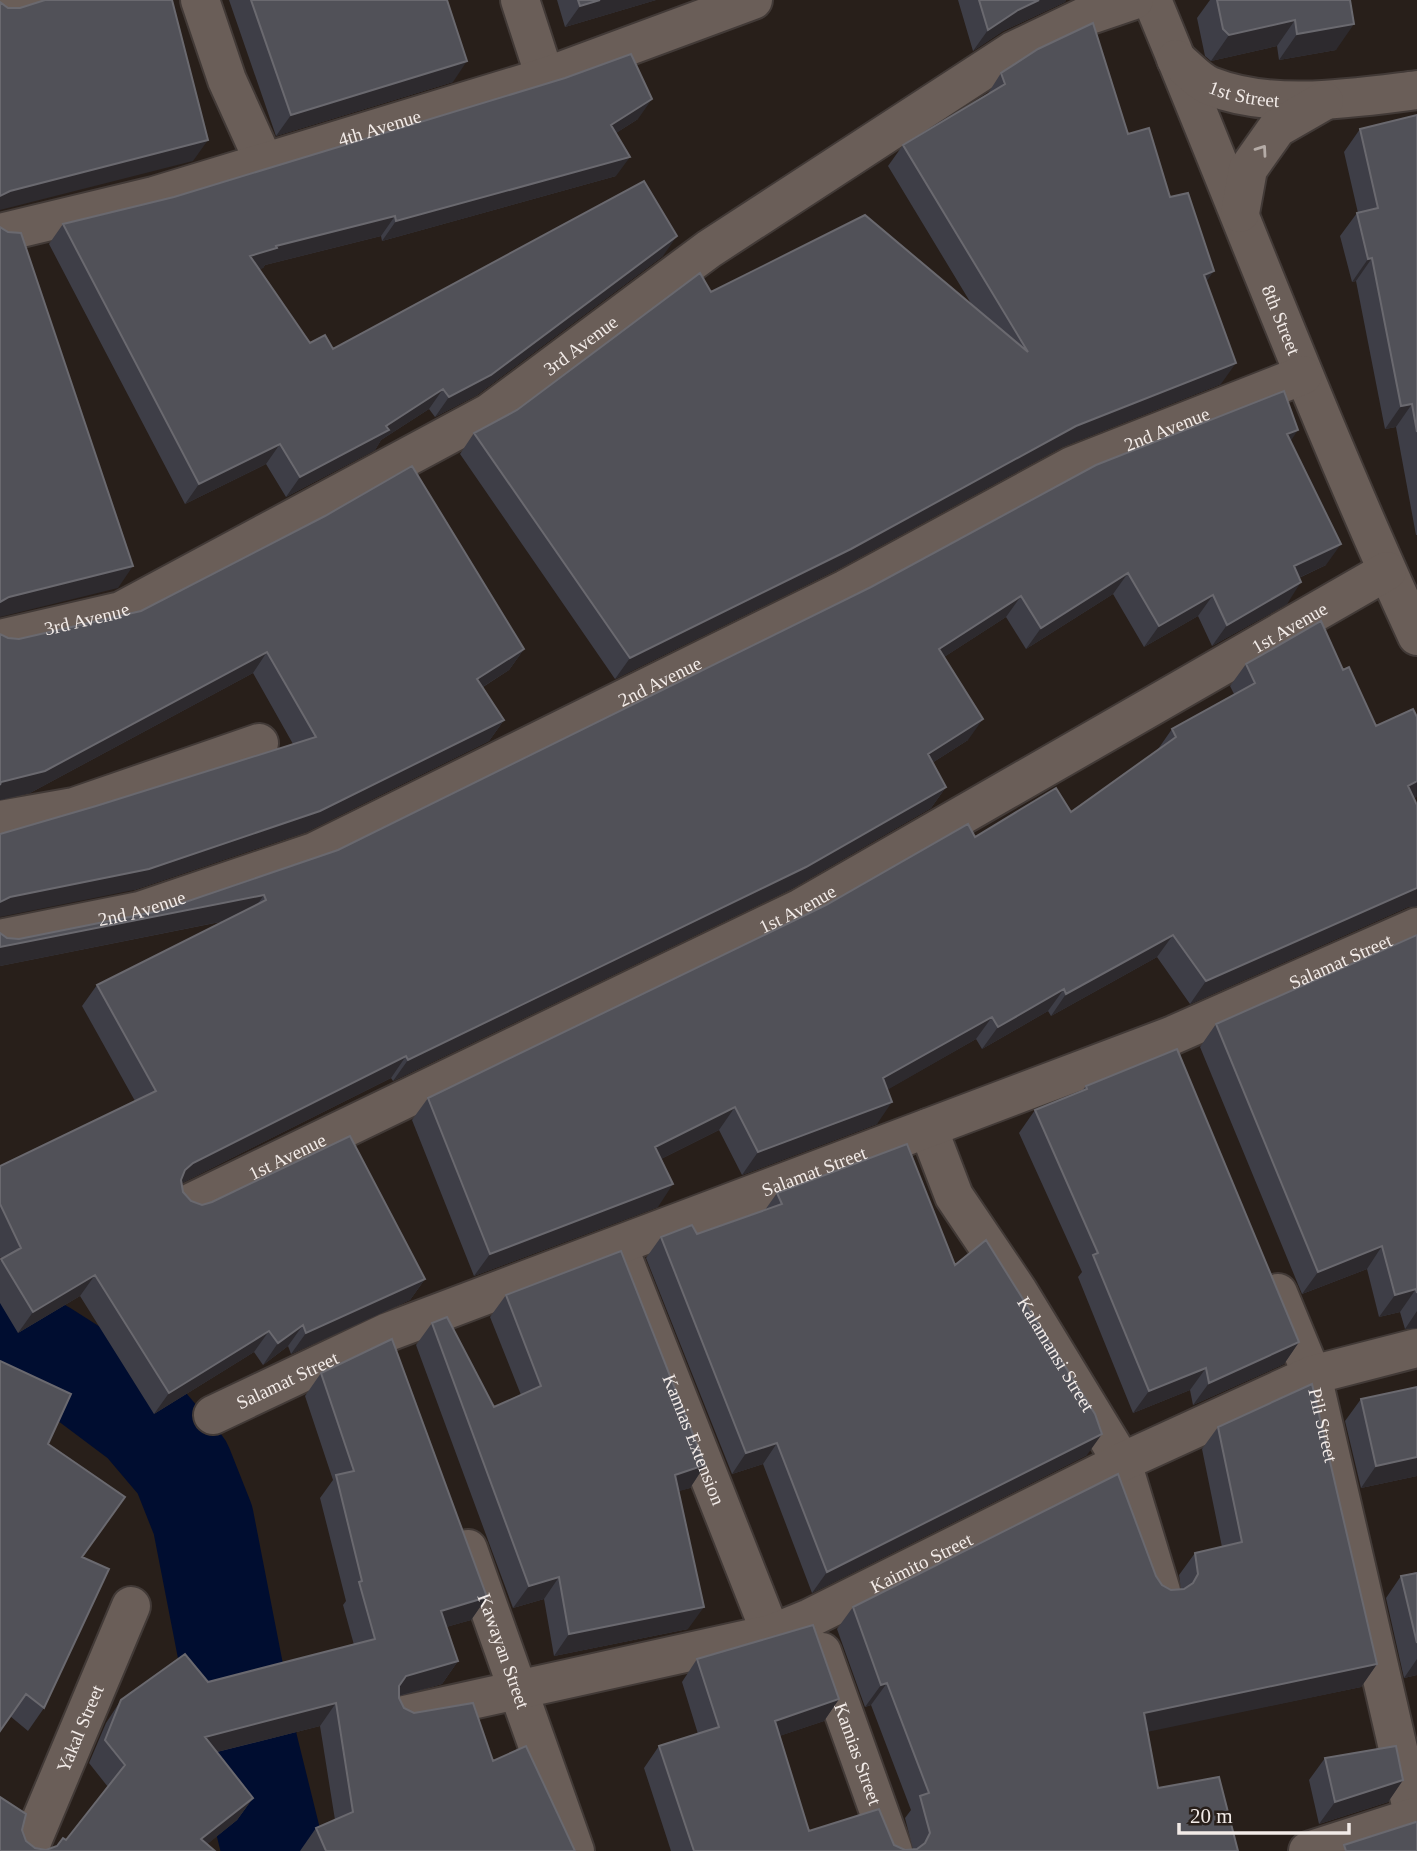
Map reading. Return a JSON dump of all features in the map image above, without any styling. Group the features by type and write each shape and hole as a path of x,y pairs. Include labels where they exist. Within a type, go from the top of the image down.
{"street":[{"path":"0,8 31,0"},
{"path":"200,0 227,80 264,162"},
{"path":"520,0 545,77"},
{"name":"4th Avenue","path":"0,233 154,196 545,77 753,0"},
{"name":"3rd Avenue","path":"0,639 121,611 489,413 709,249 1013,51 1084,17 1134,0"},
{"name":"8th Street","path":"1152,0 1303,375 1417,636"},
{"name":"1st Street","path":"1176,59 1208,85 1268,99 1324,101 1417,90"},
{"name":"1st Street","path":"1240,213 1248,169 1277,128 1324,101"},
{"name":"2nd Avenue","path":"0,939 140,911 314,852 846,589 1072,466 1303,375"},
{"name":"1st Avenue","path":"188,1204 801,908 1387,571"},
{"path":"0,820 74,807 259,743"},
{"name":"Salamat Street","path":"213,1415 388,1332 1171,1036 1417,927"},
{"path":"1171,1036 1186,1074"},
{"name":"Kalamansi Street","path":"928,1128 964,1214 1018,1291 1122,1462 1161,1591"},
{"name":"Kamias Extension","path":"618,1245 771,1634"},
{"name":"Pili Street","path":"1265,1262 1312,1375 1408,1749 1415,1824"},
{"path":"388,1332 402,1370"},
{"name":"Kaimito Street","path":"404,1715 771,1634 810,1618 1122,1462 1312,1375 1417,1348"},
{"name":"Kawayan Street","path":"457,1518 520,1689 575,1851"},
{"name":"Yakal Street","path":"29,1851 131,1606"},
{"name":"Kamias Street","path":"810,1618 893,1851"},
{"path":"1308,1851 1415,1824"}],"building":[{"path":"45,0 172,0 208,140 10,191 0,196 0,2 8,8 20,8"},
{"path":"251,0 447,0 467,61 291,115"},
{"path":"578,0 600,0 580,6"},
{"path":"979,0 1039,0 988,30"},
{"path":"1217,0 1350,0 1354,24 1297,34 1295,20 1229,35 1223,29"},
{"path":"1093,23 1128,134 1149,128 1170,197 1188,193 1214,271 1204,275 1236,363 1076,426 851,549 630,658 474,433 517,410 700,273 711,292 865,215 1028,352 903,145 1005,84 1001,73 1038,49"},
{"path":"631,54 652,99 611,125 630,157 396,221 395,216 276,246 277,248 250,256 310,343 325,335 333,349 644,181 677,236 491,375 449,397 443,389 386,426 389,430 300,477 280,444 199,484 63,224 174,197 565,78"},
{"path":"1417,115 1417,432 1412,404 1401,406 1372,258 1368,259 1357,213 1378,208 1360,129"},
{"path":"0,227 8,232 21,233 133,566 9,597 0,602"},
{"path":"1284,391 1298,430 1287,434 1341,544 1294,566 1301,582 1227,625 1213,595 1159,626 1128,573 1041,628 1021,596 939,649 983,719 928,754 946,787 806,867 408,1060 406,1056 193,1163 185,1170 181,1180 183,1192 191,1201 202,1205 350,1136 425,1279 306,1333 303,1325 278,1343 269,1331 169,1393 95,1275 33,1312 1,1259 21,1248 0,1204 0,1166 156,1091 97,985 266,900 264,895 0,947 0,933 7,938 19,939 159,911 338,850 871,587 1096,465"},
{"path":"412,466 524,649 477,679 504,720 320,811 149,869 10,897 0,902 0,834 316,737 267,652 45,771 1,782 0,785 0,634 19,639 141,611 325,516"},
{"path":"1321,621 1343,670 1349,667 1376,726 1413,709 1417,717 1417,781 1408,786 1417,805 1417,888 1206,981 1173,935 1066,994 1064,989 998,1027 992,1017 883,1078 892,1102 758,1152 735,1107 655,1147 673,1184 490,1254 428,1098 826,905 968,824 975,837 1056,788 1071,812 1176,737 1172,729 1255,683 1246,664"},
{"path":"1417,935 1417,1293 1416,1289 1395,1295 1382,1246 1318,1272 1216,1024"},
{"path":"1177,1049 1299,1342 1209,1383 1206,1368 1149,1391 1093,1255 1098,1253 1035,1110"},
{"path":"907,1144 955,1265 986,1240 1095,1414 1102,1434 827,1572 777,1443 746,1453 661,1237 692,1225 697,1234 782,1204 777,1193"},
{"path":"621,1251 705,1465 675,1475 704,1607 569,1634 559,1577 529,1586 432,1323 447,1317 494,1407 541,1386 506,1295"},
{"path":"392,1339 487,1597 441,1611 458,1661 406,1676 399,1686 399,1698 404,1708 414,1713 473,1703 493,1761 526,1746 575,1851 326,1851 316,1828 353,1812 336,1703 205,1737 253,1798 201,1839 215,1851 0,1851 0,1797 26,1814 22,1830 26,1841 35,1848 46,1850 57,1846 63,1838 66,1840 125,1765 105,1740 121,1700 185,1654 208,1682 375,1639 359,1582 362,1581 336,1475 354,1471 321,1373"},
{"path":"0,1361 71,1394 48,1444 125,1497 82,1557 109,1569 44,1708 26,1694 0,1731"},
{"path":"1312,1384 1377,1664 1144,1713 1158,1788 1219,1777 1238,1851 694,1851 659,1746 719,1727 697,1659 813,1625 839,1699 775,1721 809,1831 879,1809 894,1845 905,1850 917,1849 925,1843 930,1833 920,1796 929,1793 887,1683 881,1685 853,1607 1118,1474 1156,1576 1162,1585 1171,1590 1184,1589 1193,1583 1198,1574 1195,1553 1242,1542 1218,1427"},
{"path":"1417,1387 1417,1457 1376,1466 1361,1399"},
{"path":"1417,1573 1417,1643 1401,1576"},
{"path":"1396,1746 1403,1780 1335,1802 1325,1758"},
{"path":"1416,1822 1417,1851 1346,1851 1344,1845"}],"waterway":[{"path":"0,1339 43,1351 87,1379 143,1421 182,1467 203,1520 247,1746 273,1851"}]}
